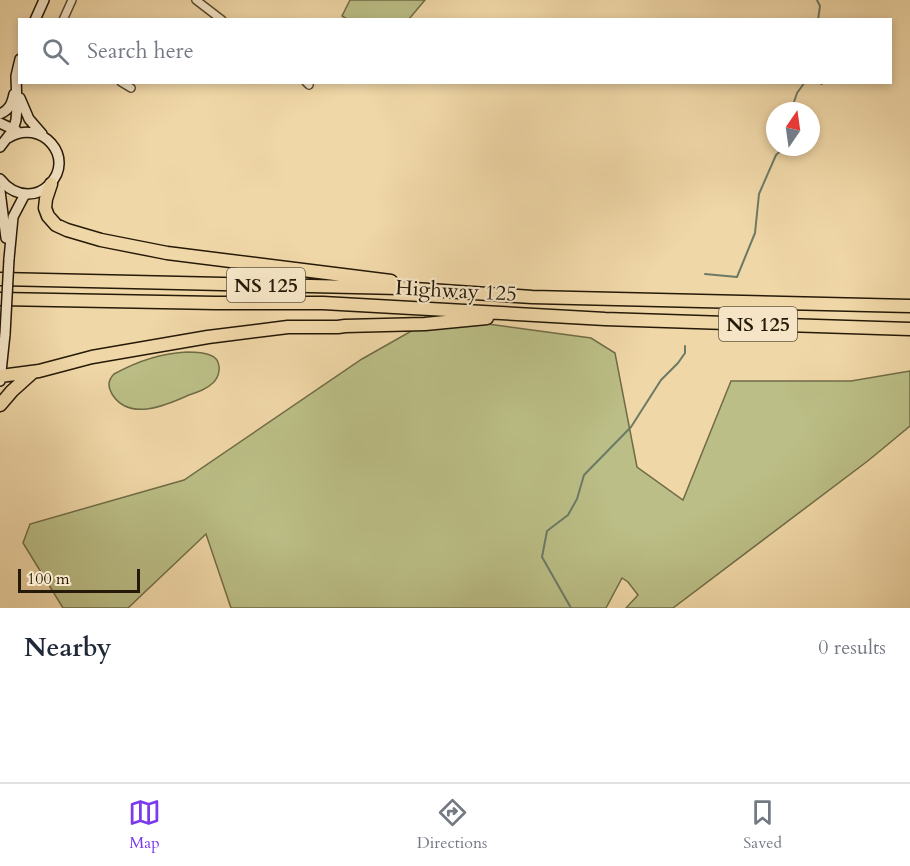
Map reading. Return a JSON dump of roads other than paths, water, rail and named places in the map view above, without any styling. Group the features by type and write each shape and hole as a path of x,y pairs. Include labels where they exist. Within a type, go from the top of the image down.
{"highway":[{"path":"51,184 45,208 51,221 68,230 101,240 177,255 532,297"},
{"name":"Highway 125","path":"0,279 400,288 532,297 910,306"},
{"name":"Highway 125","path":"0,299 323,303 605,320 909,329"},
{"path":"0,376 33,372 129,350 264,329 425,324 530,315"},
{"path":"0,405 33,372"}],"main road":[{"path":"36,18 44,0"},
{"path":"0,114 11,105 18,64"},
{"path":"0,147 14,133 17,114 15,83"},
{"path":"0,179 11,190 27,194 37,193 51,184 56,174 58,158 55,148 29,119 15,83"},
{"path":"0,123 14,133 33,132 48,140"},
{"path":"0,191 9,259"},
{"path":"0,381 13,217 27,194"}],"street":[{"path":"64,18 72,0"},
{"path":"196,0 219,18"},
{"path":"125,84 131,88"}],"waterway":[{"path":"817,0 820,6 818,18"},
{"path":"794,102 804,84"},
{"path":"705,274 737,277 755,233 759,194 776,156"},
{"path":"571,608 542,557 547,531 568,515 577,499 584,475 631,427 661,380 685,353 685,346"}]}
